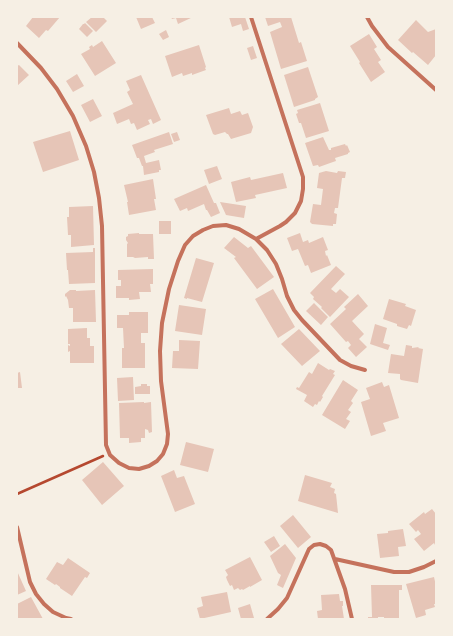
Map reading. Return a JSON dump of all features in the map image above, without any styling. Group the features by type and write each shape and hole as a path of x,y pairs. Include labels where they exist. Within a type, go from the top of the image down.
{"street":[{"path":"251,17 303,177 301,201 295,213 286,222 256,239"},
{"path":"367,17 388,47 436,90"},
{"path":"17,43 41,68 57,89 73,116 86,146 94,172 102,226 106,445 118,463 129,468 139,469 149,466 157,461 163,454 167,444 168,434 161,381 160,351 162,323 169,289 185,245 193,236 213,226 226,225 240,229 256,239 267,250 276,264 287,296 294,310 302,320 340,360 351,366 365,370"},
{"path":"17,527 30,582 36,594 53,612 71,619"},
{"path":"267,619 287,598 308,550 314,545 320,544 331,550 335,559 345,589 352,619"},
{"path":"335,559 394,572 409,572 424,567 436,560"}],"path":[{"path":"17,494 110,453"}],"building":[{"path":"33,17 60,17 48,31 46,30 39,38 26,26"},
{"path":"92,17 103,17 107,21 96,32 86,22"},
{"path":"136,17 152,17 155,23 141,29"},
{"path":"171,17 193,17 178,24 176,18 172,19"},
{"path":"229,17 245,17 249,29 243,31 241,24 232,27"},
{"path":"265,17 291,17 299,43 301,42 307,61 281,69 270,32 282,27 280,22 268,26"},
{"path":"416,20 428,32 436,29 436,55 428,65 398,40"},
{"path":"85,23 93,31 87,37 79,29"},
{"path":"166,30 169,37 163,40 159,34"},
{"path":"369,34 377,47 374,49 381,60 378,62 385,72 371,82 350,46"},
{"path":"102,41 116,63 95,76 81,54 90,49 89,47 92,45 93,47"},
{"path":"199,45 206,70 192,75 192,73 183,76 182,73 172,77 165,56"},
{"path":"253,46 257,58 251,60 247,48"},
{"path":"19,65 29,75 17,86 17,66"},
{"path":"308,67 318,97 315,100 294,107 284,75"},
{"path":"77,74 84,86 73,92 66,81"},
{"path":"141,75 161,120 153,124 151,119 148,120 150,124 137,130 134,123 131,124 129,119 117,124 113,113 133,104 127,92 130,90 126,81"},
{"path":"93,99 102,116 90,122 81,105"},
{"path":"320,103 329,131 306,138 296,114 298,113 297,110"},
{"path":"229,108 231,114 240,111 242,115 248,113 253,127 251,133 231,139 225,132 215,135 213,134 206,115"},
{"path":"70,131 79,160 43,172 33,142"},
{"path":"169,132 173,144 154,150 155,152 144,156 146,163 159,160 161,170 159,170 159,172 144,175 143,166 139,158 137,158 132,145"},
{"path":"177,132 180,140 174,142 171,134"},
{"path":"323,137 329,150 345,144 350,152 335,158 336,161 319,167 318,165 313,166 305,143"},
{"path":"217,166 222,179 209,184 204,170"},
{"path":"326,171 337,173 338,171 346,172 345,178 342,178 338,208 335,208 334,213 337,214 336,224 333,224 333,226 312,224 310,222 313,204 321,205 323,189 317,188 319,173"},
{"path":"283,173 287,188 255,195 256,198 236,202 231,182 250,177 251,180"},
{"path":"153,179 156,210 129,215 124,185"},
{"path":"206,185 220,213 211,217 204,204 188,211 187,208 180,211 174,199"},
{"path":"220,202 246,206 244,218 226,215"},
{"path":"93,206 94,245 71,247 71,235 68,235 67,217 69,217 69,207"},
{"path":"159,221 171,221 171,234 159,234"},
{"path":"300,233 303,242 308,240 309,243 323,237 328,250 325,251 326,256 327,255 331,265 311,273 308,265 305,266 298,249 292,251 287,238"},
{"path":"128,234 153,234 154,259 148,259 148,257 127,257 128,243 126,237"},
{"path":"234,237 248,248 251,246 274,277 257,289 234,258 236,257 224,248"},
{"path":"93,248 95,248 95,283 69,284 66,253 93,252"},
{"path":"196,258 214,263 202,302 184,298"},
{"path":"336,266 345,274 331,289 336,293 340,289 349,297 330,317 313,299 314,297 310,293"},
{"path":"153,269 153,284 150,284 151,292 139,292 140,299 129,300 129,298 116,298 116,286 121,286 121,280 118,280 118,270"},
{"path":"273,289 295,327 278,338 255,299"},
{"path":"70,290 95,290 96,322 73,322 73,308 69,308 68,300 66,296 65,297 65,294"},
{"path":"358,294 368,306 352,321 364,334 359,339 367,347 356,357 348,348 351,345 348,341 346,342 330,324 346,309 344,307"},
{"path":"389,299 406,304 405,306 416,310 411,326 409,325 407,329 383,319"},
{"path":"314,303 328,317 321,325 306,311"},
{"path":"179,305 206,309 202,335 175,331"},
{"path":"129,312 148,312 148,333 141,333 141,343 145,343 145,368 122,368 122,348 124,348 123,328 117,328 117,315 129,315"},
{"path":"375,324 387,328 383,343 390,345 388,350 370,344"},
{"path":"87,328 87,338 90,338 90,346 94,346 94,363 70,363 70,351 68,352 68,345 70,346 70,344 68,344 68,329"},
{"path":"299,329 320,351 302,366 281,344"},
{"path":"179,340 200,341 198,369 172,368 173,351 179,351"},
{"path":"406,345 412,346 412,348 419,347 418,348 423,349 418,383 401,380 400,374 388,373 391,354 404,356"},
{"path":"318,363 329,370 335,371 333,374 335,375 320,402 319,401 317,405 315,404 313,407 304,401 307,395 296,389 297,387 299,388 309,372 312,374"},
{"path":"20,372 22,388 17,388 17,373"},
{"path":"133,377 134,400 118,401 117,378"},
{"path":"343,380 358,390 351,401 353,403 348,410 351,412 346,419 350,421 345,429 322,415"},
{"path":"382,382 384,387 389,385 399,418 383,423 386,431 371,436 361,402 370,399 366,388"},
{"path":"141,384 147,384 147,386 150,386 150,394 135,394 135,387 141,386"},
{"path":"151,402 152,432 149,433 148,430 145,429 145,438 141,438 141,442 129,443 129,438 120,438 119,403"},
{"path":"186,442 214,449 208,472 180,465"},
{"path":"103,462 124,486 102,505 82,480"},
{"path":"174,470 177,478 184,476 195,504 175,512 161,476"},
{"path":"305,475 332,483 330,487 335,489 334,493 336,494 338,513 298,501"},
{"path":"432,509 436,514 436,543 424,551 414,539 421,534 418,530 416,532 409,524 424,512 425,514"},
{"path":"293,515 311,537 298,548 280,526"},
{"path":"403,529 406,546 398,547 399,556 380,558 377,534"},
{"path":"274,536 280,546 271,552 264,542"},
{"path":"285,544 296,558 283,588 277,585 281,575 278,573 270,556"},
{"path":"250,557 262,580 243,590 238,588 234,590 232,585 230,586 227,580 226,577 228,575 225,570"},
{"path":"68,558 90,573 87,578 85,577 72,596 56,584 55,585 46,579 57,562 63,565"},
{"path":"17,571 26,591 17,595"},
{"path":"434,577 436,586 435,607 425,610 426,615 416,618 406,584"},
{"path":"371,585 402,585 402,590 399,590 399,619 384,619 384,617 378,617 378,619 368,619 368,617 372,617"},
{"path":"227,592 231,612 200,619 197,608 203,606 201,597"},
{"path":"339,594 340,601 343,601 342,606 344,619 318,619 317,611 322,610 321,595"},
{"path":"31,597 43,619 17,619 17,604"},
{"path":"250,604 254,618 241,619 238,608"}]}
